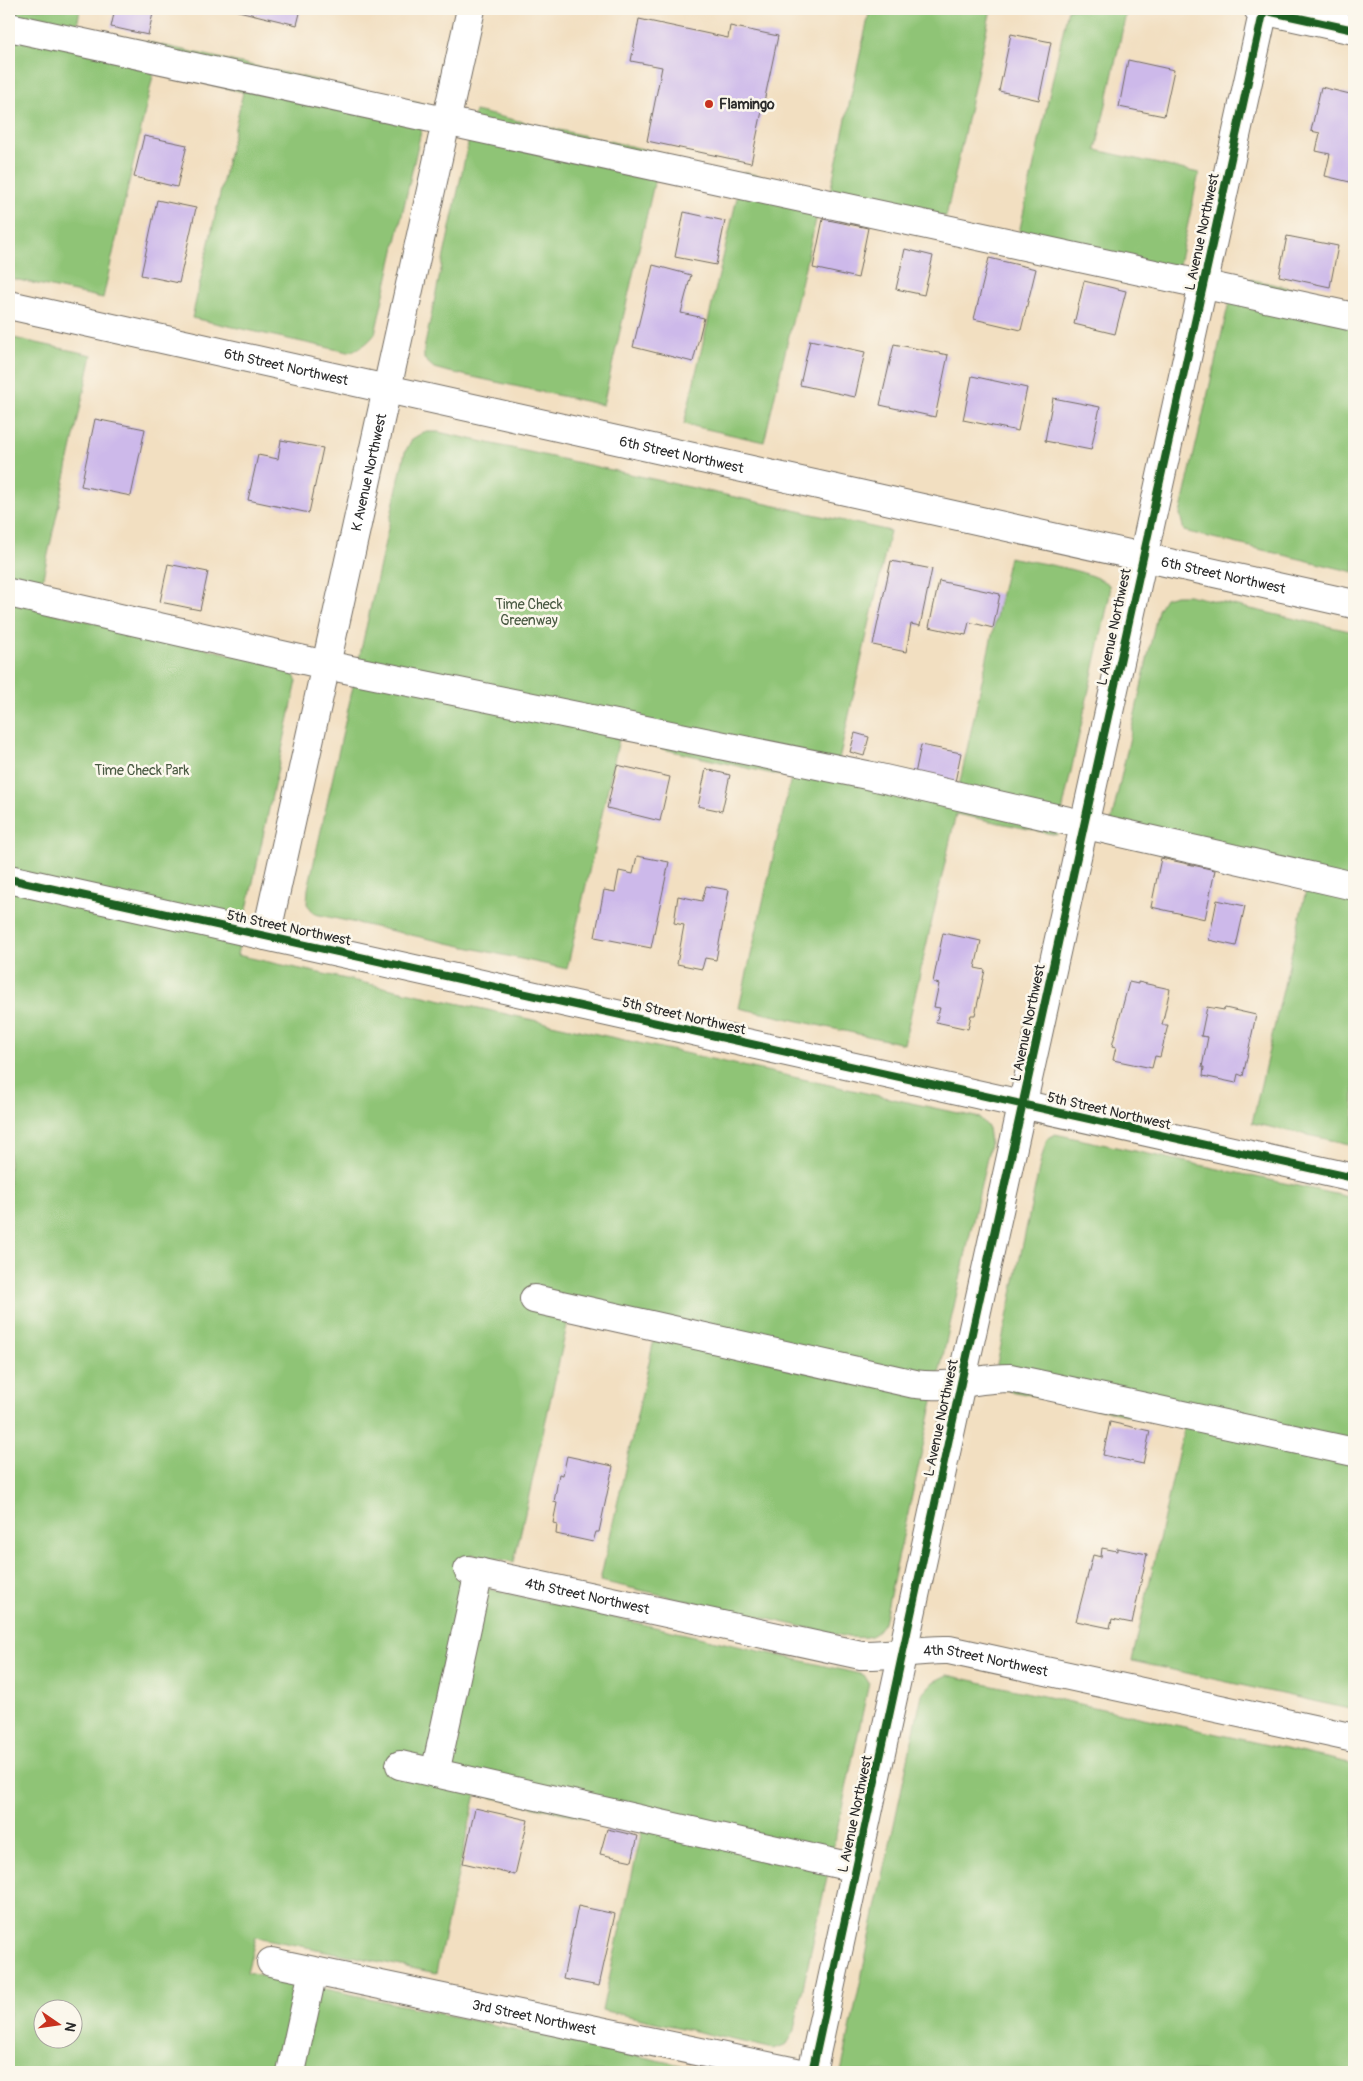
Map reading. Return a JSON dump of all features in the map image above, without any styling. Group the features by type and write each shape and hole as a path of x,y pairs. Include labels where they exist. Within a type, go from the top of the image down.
{"street":[{"name":"K Avenue Northwest","path":"266,936 471,9"},
{"path":"1262,9 1354,30"},
{"name":"L Avenue Northwest","path":"812,2072 961,1383 1204,283 1262,9"},
{"path":"9,27 446,123 1354,316"},
{"name":"6th Street Northwest","path":"9,305 1354,604"},
{"path":"9,593 326,665 867,775 1354,886"},
{"name":"5th Street Northwest","path":"9,879 1354,1178"},
{"path":"534,1300 915,1384 937,1388 984,1378 1010,1378 1354,1452"},
{"name":"4th Street Northwest","path":"435,1773 474,1571 861,1655 880,1656 903,1652 949,1650 1354,1738"},
{"path":"400,1764 856,1868"},
{"name":"3rd Street Northwest","path":"271,1962 796,2072"},
{"path":"291,2072 313,1971"}],"green space":[{"path":"9,9 80,9 77,26 427,105 375,334 372,338 360,348 348,352 192,318 243,92 154,71 103,298 9,278"},
{"path":"870,9 991,9 946,217 830,192"},
{"path":"1068,9 1127,9 1096,150 1199,173 1178,269 1019,233"},
{"path":"475,111 661,153 603,405 445,371 434,368 424,359 424,349"},
{"path":"743,172 823,190 764,442 684,424"},
{"path":"1235,276 1354,302 1354,572 1184,531 1180,514"},
{"name":"Time Check Park","path":"9,337 92,355 36,609 290,668 297,681 237,955 980,1118 988,1127 990,1144 884,1622 877,1632 865,1637 848,1637 600,1581 655,1335 569,1317 514,1562 471,1554 463,1583 864,1675 869,1683 793,2034 787,2044 774,2049 602,2010 642,1830 476,1794 436,1973 256,1937 247,1972 713,2072 9,2072"},
{"name":"Time Check Greenway","path":"424,432 438,432 890,531 839,760 959,786 1009,557 1076,571 1100,579 1109,585 1110,594 1057,835 956,814 904,1044 739,1008 791,778 619,739 567,969 315,914 307,904 308,889 405,452 412,439"},
{"path":"1176,595 1188,595 1354,632 1354,1145 1252,1123 1307,886 1107,841 1158,610 1165,598"},
{"path":"1055,1134 1354,1198 1354,1710 1132,1661 1184,1427 992,1387 1041,1160 1047,1139"},
{"path":"947,1675 1354,1764 1354,2072 841,2072 922,1694 933,1682"}],"building":[{"path":"115,9 154,9 148,35 111,27"},
{"path":"230,9 301,9 297,25"},
{"name":"Flamingo","path":"639,19 728,38 730,26 778,36 751,163 647,141 662,67 631,61"},
{"path":"1011,34 1051,42 1039,100 999,91"},
{"path":"1128,60 1174,70 1164,116 1119,107"},
{"path":"1321,87 1354,95 1354,183 1325,176 1330,154 1316,151 1320,133 1311,131"},
{"path":"144,136 187,145 177,187 134,177"},
{"path":"157,200 196,208 179,283 141,275"},
{"path":"684,212 725,221 716,265 675,257"},
{"path":"823,219 868,228 858,278 813,268"},
{"path":"1287,236 1338,246 1330,287 1279,276"},
{"path":"905,249 933,256 924,295 896,289"},
{"path":"989,258 1036,269 1021,330 974,319"},
{"path":"653,265 691,275 681,313 704,318 693,362 633,347"},
{"path":"1084,281 1126,291 1115,334 1074,324"},
{"path":"810,340 865,352 855,397 800,385"},
{"path":"894,344 948,355 935,417 880,405"},
{"path":"972,376 1027,388 1018,431 963,420"},
{"path":"1053,398 1100,407 1091,450 1045,441"},
{"path":"95,419 145,429 131,496 81,486"},
{"path":"281,440 323,448 309,513 248,500 258,455 278,459"},
{"path":"891,561 932,569 920,626 911,624 906,652 873,645"},
{"path":"168,564 208,572 200,610 160,602"},
{"path":"939,581 1000,594 993,628 969,622 966,635 929,627"},
{"path":"855,733 869,737 864,756 850,752"},
{"path":"921,745 961,753 954,787 914,779"},
{"path":"617,765 670,777 660,821 607,808"},
{"path":"706,769 730,775 722,811 698,806"},
{"path":"637,856 669,862 651,948 595,937 604,890 615,892 619,871 633,874"},
{"path":"1161,858 1215,870 1205,919 1151,907"},
{"path":"706,886 729,890 716,960 705,958 702,969 677,964 684,925 674,923 678,896 702,901"},
{"path":"1217,900 1245,906 1236,946 1209,940"},
{"path":"943,933 981,941 975,968 985,970 975,1015 971,1015 968,1029 936,1022 940,1008 934,1007 939,984 933,982"},
{"path":"1129,982 1138,984 1138,982 1170,989 1162,1025 1168,1025 1160,1057 1155,1056 1152,1068 1113,1060 1116,1047 1112,1046"},
{"path":"1207,1007 1224,1010 1225,1008 1256,1015 1243,1076 1238,1074 1236,1083 1203,1076 1204,1067 1202,1067 1208,1037 1201,1036"},
{"path":"1110,1422 1150,1431 1143,1464 1103,1455"},
{"path":"567,1456 613,1466 599,1532 596,1532 593,1542 556,1534 557,1524 553,1523 557,1503 554,1502 559,1474 563,1475"},
{"path":"1102,1548 1117,1551 1117,1548 1147,1554 1132,1623 1112,1619 1110,1628 1076,1621 1093,1555 1101,1557"},
{"path":"475,1808 528,1820 515,1875 463,1863"},
{"path":"607,1829 638,1836 632,1861 600,1854"},
{"path":"578,1906 615,1914 599,1986 563,1979"}],"cycle path":[{"path":"1258,9 1354,30"},
{"path":"812,2072 961,1383 1264,9"},
{"path":"9,879 1354,1178"}],"place":[{"name":"Flamingo","path":"709,104"}]}
